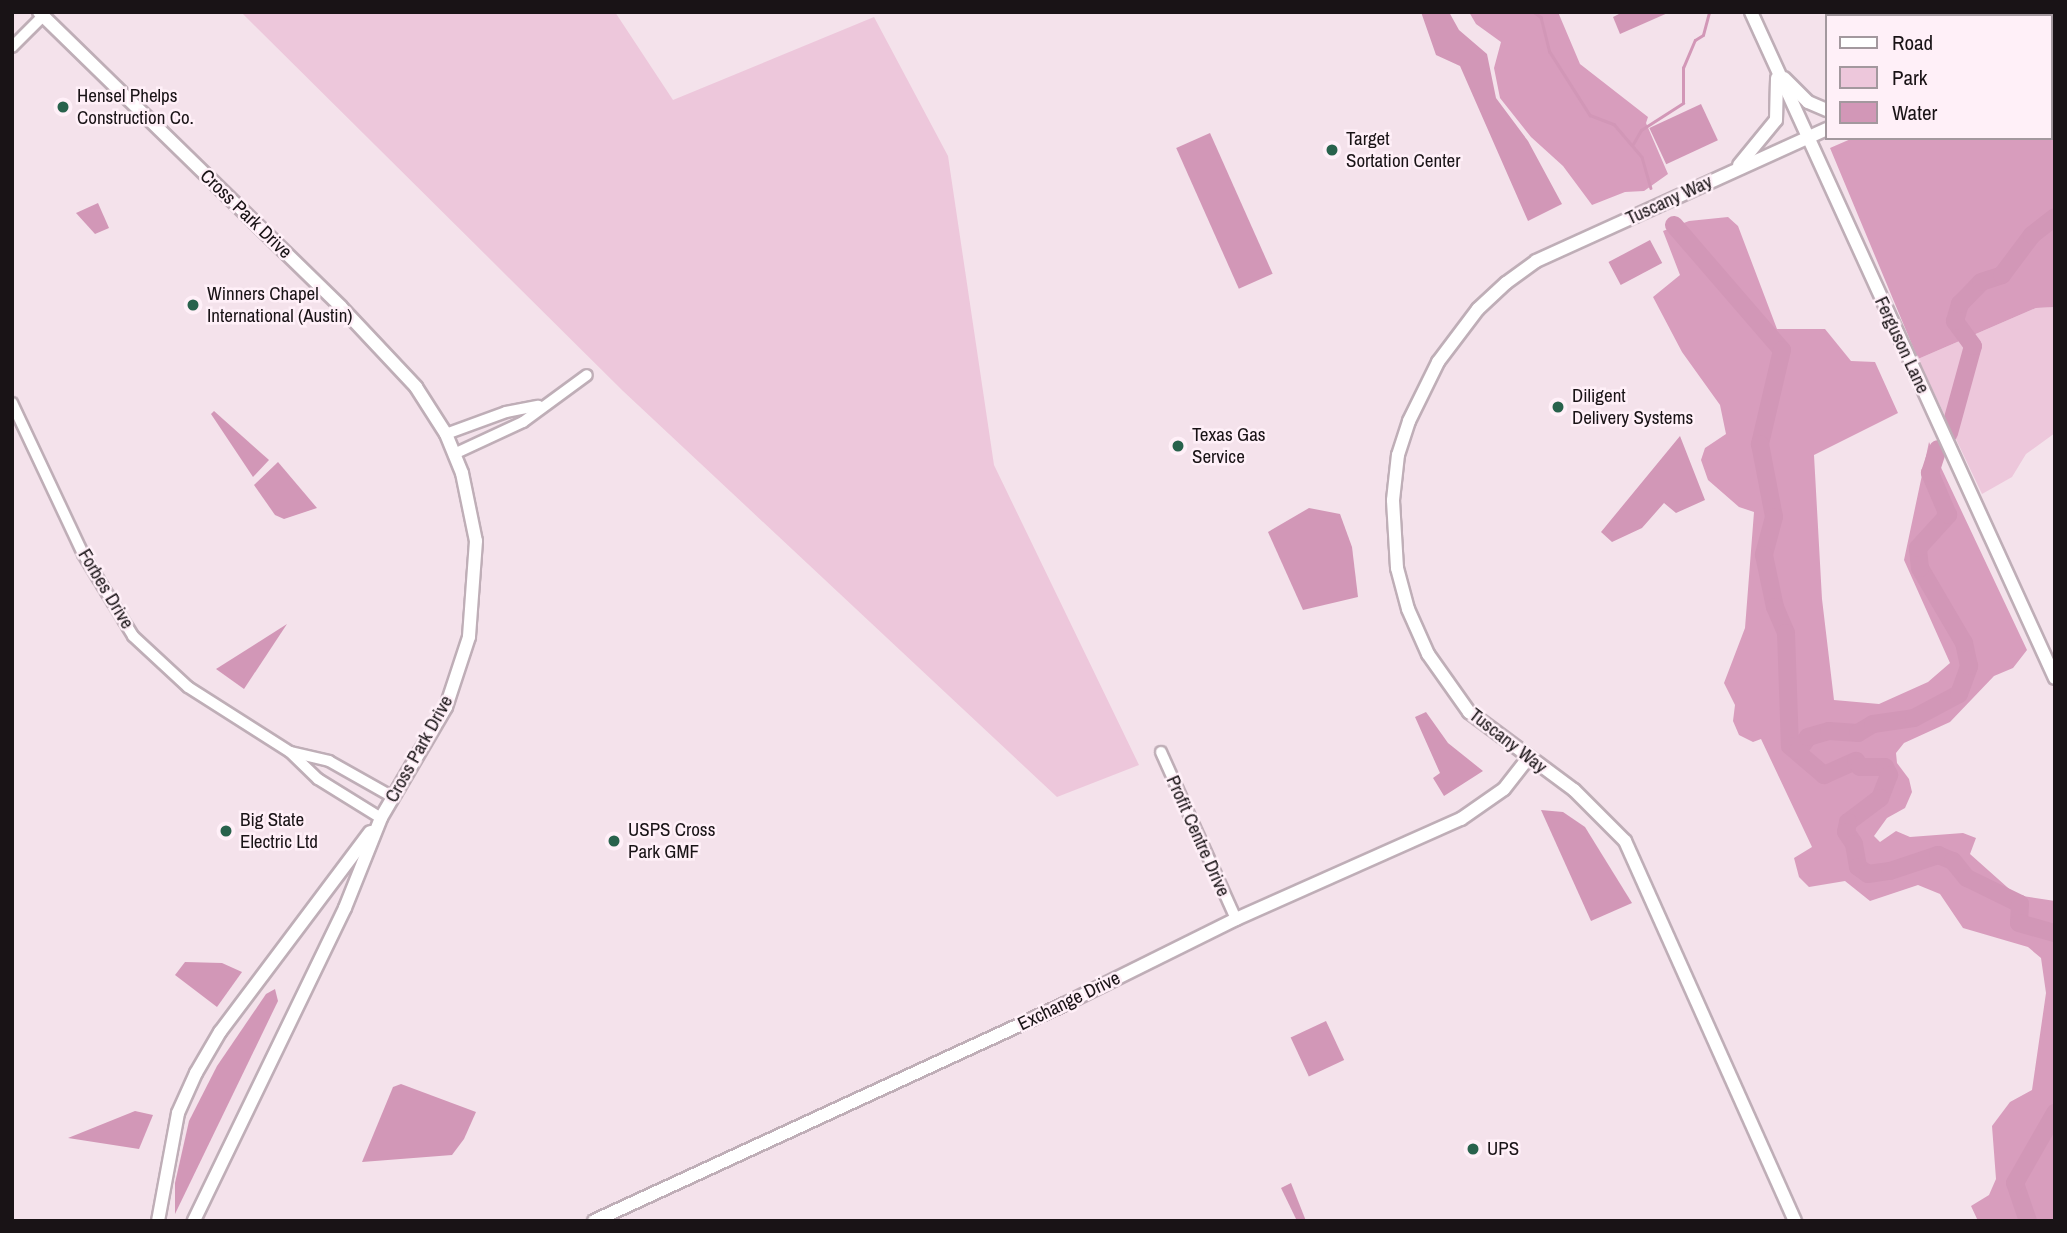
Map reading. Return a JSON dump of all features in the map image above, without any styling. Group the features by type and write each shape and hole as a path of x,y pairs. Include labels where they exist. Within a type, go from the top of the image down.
{"street":[{"name":"Ferguson Lane","path":"1751,12 1806,138 2055,678"},
{"path":"12,47 41,14"},
{"name":"Cross Park Drive","path":"41,14 391,357 446,434 469,500 476,541 469,637 446,707 381,818 220,1032 196,1073 178,1113 158,1221"},
{"path":"1777,71 1808,102 1826,110"},
{"path":"1732,172 1776,120 1777,71"},
{"name":"Tuscany Way","path":"1795,1221 1625,841 1574,790 1469,712 1444,681 1408,608 1397,568 1393,500 1398,455 1409,421 1457,335 1506,283 1536,261 1826,129"},
{"path":"454,454 523,422 539,406 587,375"},
{"name":"Forbes Drive","path":"12,403 83,554 133,636 188,687 290,752 318,779 381,818"},
{"path":"446,434 506,412 539,406"},
{"name":"Forbes Drive","path":"290,752 329,761 393,797"},
{"name":"Profit Centre Drive","path":"1161,752 1236,919"},
{"name":"Exchange Drive","path":"593,1221 1027,1021 1236,919 1461,819 1504,789 1528,758"},
{"name":"Cross Park Drive","path":"194,1221 345,908 381,818"}],"green space":[{"path":"241,12 615,12 673,100 874,17 948,156 994,465 1139,765 1057,797 623,391"},
{"path":"2055,307 2055,433 2026,454 2012,477 1982,494 1918,359 2036,308"}],"shaded area":[{"path":"1469,12 1558,12 1580,64 1648,117 1646,123 1668,174 1644,191 1625,192 1592,205 1563,166 1531,137 1500,98 1494,68 1501,42 1476,24"},
{"path":"2055,49 2055,307 2036,308 1918,359 1830,148 1848,140 2053,140"},
{"path":"1728,217 1738,226 1777,329 1825,329 1851,361 1875,362 1898,413 1814,455 1822,599 1834,700 1879,704 1928,682 1950,663 1904,560 1929,442 2027,650 2013,668 1994,676 1950,722 1904,743 1896,753 1897,763 1909,779 1912,792 1905,808 1887,818 1874,836 1880,842 1896,831 1910,837 1963,833 1976,838 1970,854 2016,895 2055,901 2055,1221 1978,1221 1971,1206 1989,1195 1996,1179 1992,1126 2010,1102 2032,1090 2046,993 2041,958 2028,947 1963,928 1940,894 1918,885 1870,901 1845,881 1809,887 1799,877 1794,858 1812,847 1761,739 1753,742 1739,735 1733,721 1735,705 1724,683 1745,628 1754,512 1739,507 1708,480 1701,460 1705,448 1726,434 1720,405 1682,352 1653,297 1680,275 1663,231 1689,221"}],"water":[{"path":"1421,12 1449,12 1459,30 1487,54 1496,98 1528,141 1562,204 1528,221 1460,66 1436,55"},
{"path":"1623,12 1670,12 1620,34 1613,17"},
{"path":"1701,104 1718,140 1666,164 1649,128"},
{"path":"1210,133 1273,274 1239,289 1176,148"},
{"path":"98,203 109,228 95,234 76,213"},
{"path":"1650,240 1662,263 1621,285 1609,262"},
{"path":"214,411 269,460 253,477 211,414"},
{"path":"1680,436 1705,500 1676,513 1664,503 1642,528 1612,542 1601,532"},
{"path":"278,462 317,508 284,519 275,515 254,485"},
{"path":"1309,508 1340,514 1352,547 1358,597 1303,610 1268,532"},
{"path":"287,624 244,689 216,669"},
{"path":"1426,712 1448,743 1483,771 1444,796 1433,778 1440,773 1415,717"},
{"path":"1541,810 1563,812 1585,827 1632,903 1591,921"},
{"path":"185,962 222,963 242,972 217,1007 175,975"},
{"path":"275,989 278,1001 175,1214 175,1183 189,1121 217,1066 266,994"},
{"path":"1326,1021 1344,1060 1309,1076 1291,1037"},
{"path":"401,1084 476,1112 464,1139 452,1155 362,1162 393,1087"},
{"path":"135,1111 153,1115 139,1149 68,1138"},
{"path":"1291,1183 1306,1221 1297,1221 1281,1188"}],"waterway":[{"path":"1534,12 1541,17 1550,52 1590,115 1614,124 1642,157 1651,188"},
{"path":"1633,144 1641,130 1683,103 1683,68 1695,40 1703,35 1709,12"},
{"path":"1949,433 1973,346 1955,321 1960,304 1981,282 2002,275 2032,235 2055,217"},
{"path":"1674,225 1782,350 1760,444 1774,517 1764,555 1775,607 1786,633 1790,746 1824,775 1856,761 1860,767 1885,767 1889,775 1880,798 1848,822 1846,832 1854,844 1858,867 1868,874 1890,871 1938,855 1953,861 1967,878 2020,904 2019,923 2055,933"},
{"path":"1798,751 1808,737 1829,731 1858,733 1873,724 1914,718 1959,694 1969,666 1964,643 1920,568 1918,548 1948,515 1930,473 1938,449"},
{"path":"2028,1221 2015,1183 2055,1113"}],"place":[{"name":"Hensel Phelps Construction Co.","path":"63,107"},
{"name":"Target Sortation Center","path":"1332,150"},
{"name":"Winners Chapel International (Austin)","path":"193,305"},
{"name":"Diligent Delivery Systems","path":"1558,407"},
{"name":"Texas Gas Service","path":"1178,446"},
{"name":"Big State Electric Ltd","path":"226,831"},
{"name":"USPS Cross Park GMF","path":"614,841"},
{"name":"UPS","path":"1473,1149"}]}
